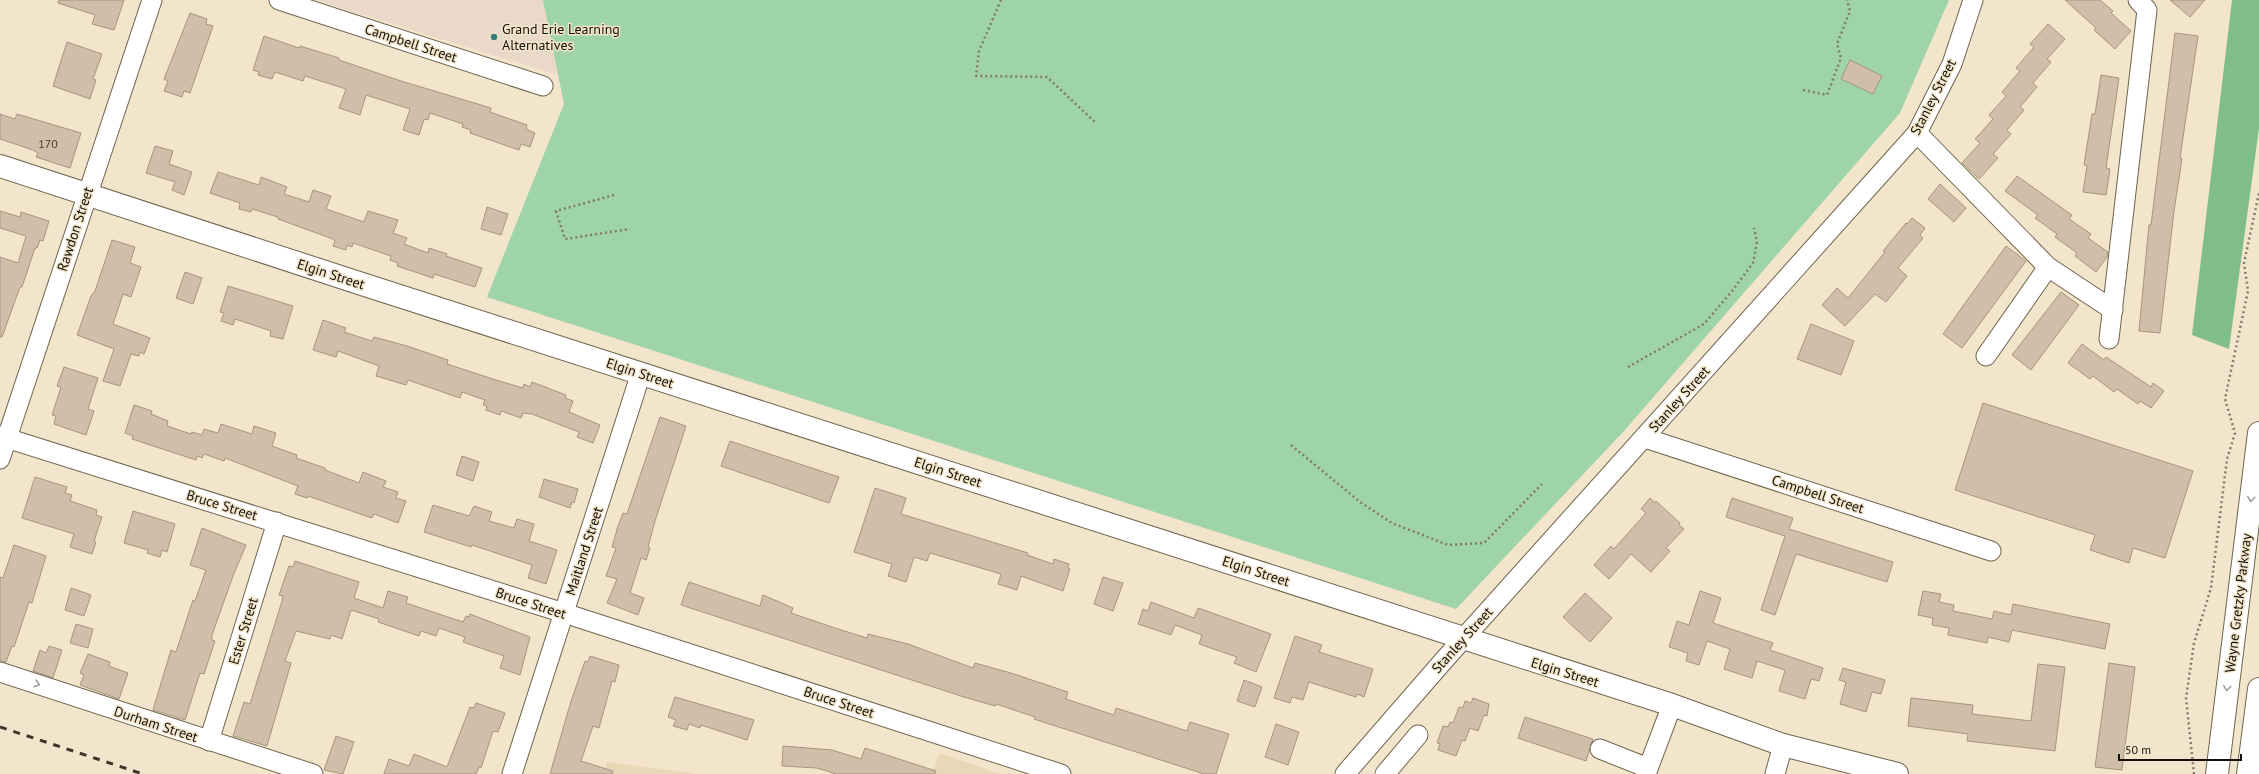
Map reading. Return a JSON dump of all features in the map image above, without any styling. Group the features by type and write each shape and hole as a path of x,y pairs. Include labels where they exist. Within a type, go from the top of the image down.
{"main road":[{"name":"Elgin Street","path":"0,166 362,284 1672,705 1783,745 1897,774"},
{"name":"Wayne Gretzky Parkway","path":"2217,774 2259,433"},
{"path":"2248,774 2259,689"}],"street":[{"name":"Rawdon Street","path":"0,459 3,437 152,0"},
{"name":"Campbell Street","path":"279,0 543,86"},
{"name":"Stanley Street","path":"1349,772 1465,638 1917,133 1952,64 1974,0"},
{"path":"2109,339 2147,10 2138,0"},
{"path":"1917,133 2048,267 2113,310"},
{"path":"1986,356 2048,267"},
{"name":"Maitland Street","path":"512,774 641,373"},
{"name":"Bruce Street","path":"3,437 564,613 1061,774"},
{"name":"Campbell Street","path":"1645,438 1991,551"},
{"name":"Ester Street","path":"209,741 277,522"},
{"name":"Durham Street","path":"0,672 313,774"},
{"path":"1600,749 1647,771 1672,705"},
{"path":"1385,774 1418,735"},
{"path":"1775,774 1783,745"}],"path":[{"path":"1001,0 979,51 976,76 1047,77 1096,123"},
{"path":"1803,90 1828,95 1841,58 1837,44 1850,11 1847,0"},
{"path":"2194,774 2186,698 2194,643 2211,588 2227,459 2235,433 2225,398 2248,292 2244,263 2259,193"},
{"path":"614,195 556,211 565,239 630,229"},
{"path":"1628,367 1704,324 1733,290 1753,263 1757,242 1754,228"},
{"path":"1291,445 1360,502 1392,523 1448,546 1484,543 1542,484"}],"shaded area":[{"name":"Grand Erie Learning Alternatives","path":"315,0 543,0 558,75"},
{"path":"940,753 1000,774 932,774"},
{"path":"607,762 698,774 604,774"}],"green space":[{"path":"543,0 1949,0 1900,113 1624,431 1456,609 487,297 564,104"},
{"path":"2232,0 2259,0 2259,128 2229,349 2192,335"}],"building":[{"path":"59,0 124,0 114,30 92,24 95,15 58,3"},
{"path":"2065,0 2100,0 2113,11 2111,13 2131,31 2115,49 2094,30 2096,28"},
{"path":"2170,0 2205,0 2190,17"},
{"path":"190,13 207,19 206,24 213,26 190,93 184,91 182,97 164,91 168,81 164,79"},
{"path":"2048,24 2065,39 2047,59 2051,62 2033,83 2037,87 2020,107 2024,110 2007,130 2011,134 1993,154 1998,158 1979,179 1962,163 1980,143 1975,139 1993,119 1989,115 2006,96 2002,92 2020,71 2016,68 2034,47 2030,44"},
{"path":"2175,33 2198,36 2180,158 2182,159 2174,211 2160,333 2139,331 2149,225 2151,225"},
{"path":"264,36 299,48 300,46 339,58 339,60 401,81 491,108 490,112 527,125 526,129 535,133 530,147 521,144 519,150 470,133 471,130 462,127 463,124 430,113 428,120 424,119 419,135 403,130 410,109 366,95 360,115 339,108 346,89 305,76 303,81 275,72 272,79 258,75 259,72 253,70"},
{"path":"67,42 102,54 93,79 96,80 90,99 53,86"},
{"path":"1850,60 1882,76 1873,94 1841,79"},
{"path":"2101,75 2119,78 2106,168 2110,169 2106,195 2083,192 2087,166 2084,165 2092,114 2095,114"},
{"path":"0,114 15,119 17,114 81,133 70,168 36,157 38,153 33,150 0,139"},
{"path":"155,146 173,151 169,164 192,172 184,195 172,190 175,182 146,173"},
{"path":"218,172 259,185 261,177 287,187 284,194 309,202 313,190 331,196 326,209 364,222 368,211 398,220 393,233 407,238 404,244 428,253 429,248 447,254 446,256 482,268 475,287 434,274 433,278 397,266 398,263 390,260 391,256 353,243 352,247 347,245 346,250 333,246 335,241 333,239 278,219 278,217 252,209 251,212 239,209 240,203 210,193"},
{"path":"2017,176 2072,215 2069,219 2091,234 2088,238 2108,252 2107,257 2096,272 2075,256 2077,253 2055,237 2057,234 2035,218 2038,215 2005,191"},
{"path":"1940,184 1966,208 1954,222 1928,199"},
{"path":"487,207 508,214 501,235 481,229"},
{"path":"0,211 20,217 21,212 49,221 43,241 40,240 37,248 35,248 22,287 20,287 2,337 0,337 0,257 18,263 26,236 0,228"},
{"path":"1912,218 1925,228 1920,235 1923,238 1898,268 1907,276 1886,302 1875,294 1845,326 1822,305 1837,288 1848,298 1885,252 1883,251 1906,223 1907,224"},
{"path":"112,240 135,247 130,263 141,267 131,297 123,294 113,324 150,338 144,354 140,352 139,356 131,354 120,386 103,381 114,349 77,335 91,296 95,291"},
{"path":"2006,246 2026,261 1962,348 1943,334"},
{"path":"185,272 202,278 193,304 176,298"},
{"path":"228,286 293,306 283,339 270,336 271,331 235,319 233,325 221,321 224,313 220,312"},
{"path":"2061,292 2079,305 2031,370 2012,355"},
{"path":"323,320 346,328 344,332 372,341 374,337 407,346 448,360 447,364 496,380 523,388 524,384 530,387 532,382 566,395 565,398 573,401 569,412 600,425 593,443 577,437 579,432 532,414 523,413 521,418 501,411 500,415 486,410 487,406 483,405 485,400 462,392 460,398 408,380 406,385 376,376 379,366 338,351 336,357 313,350"},
{"path":"1811,324 1854,341 1841,375 1797,359"},
{"path":"2082,344 2104,360 2106,357 2151,387 2153,383 2164,391 2151,408 2140,401 2138,404 2117,389 2114,392 2093,376 2090,379 2068,363"},
{"path":"64,367 98,378 88,409 94,411 86,435 54,424 56,416 52,415 61,387 57,386"},
{"path":"1983,403 2193,471 2165,558 2133,548 2129,563 2090,550 2095,535 1955,490"},
{"path":"134,405 152,411 151,414 168,421 167,426 191,434 192,432 202,435 204,429 218,433 221,424 252,434 254,426 276,433 272,446 297,455 296,458 325,468 325,470 359,483 363,472 386,481 383,487 398,492 396,498 406,501 398,523 374,514 372,518 308,496 307,498 295,494 298,486 225,458 224,461 204,454 202,458 197,456 196,460 132,439 133,436 125,433"},
{"path":"660,417 686,426 655,521 646,560 641,558 630,593 644,598 638,615 607,603 617,579 606,576 616,548 612,547 618,526 623,513 627,514"},
{"path":"730,441 839,477 829,503 721,466"},
{"path":"462,456 479,462 473,481 456,475"},
{"path":"35,477 67,487 65,493 72,495 70,501 97,510 96,515 102,517 94,541 96,542 92,554 70,547 74,534 22,518"},
{"path":"544,479 578,489 574,503 572,502 570,508 539,497"},
{"path":"875,488 906,498 901,514 1028,553 1027,555 1053,564 1054,559 1069,564 1068,568 1070,569 1063,591 1021,576 1017,590 998,584 1001,574 930,553 927,561 914,557 906,582 888,576 892,564 854,552"},
{"path":"1650,498 1655,503 1656,501 1680,523 1679,525 1684,529 1666,548 1670,551 1651,572 1631,554 1609,579 1594,565 1611,546 1614,549 1646,513 1641,509"},
{"path":"1732,498 1793,518 1789,529 1893,562 1887,582 1796,554 1775,615 1761,610 1785,536 1726,517"},
{"path":"433,505 469,516 474,506 492,512 489,521 514,528 517,519 534,524 529,541 557,550 546,584 528,578 532,565 472,545 471,547 424,532"},
{"path":"133,511 175,524 167,552 162,550 160,557 147,553 148,550 124,543"},
{"path":"202,528 246,545 233,576 212,635 212,640 215,641 204,674 200,673 185,720 153,710 171,650 176,652 193,600 195,601 206,570 190,565"},
{"path":"14,545 46,556 32,603 29,602 14,647 12,646 6,662 0,661 0,577 3,578"},
{"path":"295,561 359,582 354,598 383,608 388,591 408,597 406,603 463,622 466,616 469,617 470,614 530,637 520,675 500,668 504,656 463,642 465,637 439,628 436,636 421,631 419,636 378,622 379,619 351,610 342,639 331,635 330,639 296,631 285,661 291,663 267,746 233,736 244,702 250,704 282,601 283,596 279,595 289,566 293,567"},
{"path":"1103,577 1123,583 1113,611 1094,604"},
{"path":"689,582 760,606 763,595 793,608 791,613 867,638 868,634 908,644 973,668 975,663 1011,673 1068,692 1066,699 1114,715 1116,708 1187,731 1190,722 1229,734 1216,774 1204,774 1034,719 1035,717 996,704 995,706 964,697 681,605"},
{"path":"71,588 91,595 84,616 65,610"},
{"path":"1700,591 1721,598 1713,623 1773,643 1770,650 1823,668 1819,681 1811,679 1805,699 1779,691 1785,670 1757,661 1752,678 1724,669 1730,649 1707,641 1699,665 1686,661 1688,653 1669,647 1677,621 1689,625"},
{"path":"1923,591 1941,594 1939,602 1954,605 1953,611 1992,619 1994,611 2011,615 2013,604 2110,624 2105,649 2012,630 2009,642 1988,637 1987,643 1948,635 1949,628 1932,625 1933,618 1918,615"},
{"path":"1585,593 1612,618 1590,642 1563,617"},
{"path":"1151,602 1194,618 1198,608 1271,634 1256,672 1234,663 1237,657 1199,644 1202,635 1175,625 1171,635 1138,624 1143,609 1148,611"},
{"path":"76,624 93,629 88,648 70,643"},
{"path":"1295,636 1322,645 1319,652 1373,669 1364,697 1357,694 1356,697 1309,682 1303,700 1292,697 1290,703 1274,698"},
{"path":"49,646 62,650 53,678 33,671 40,650 46,653"},
{"path":"88,654 110,662 109,666 128,673 119,699 80,685 84,675 80,673"},
{"path":"590,656 619,665 615,682 612,681 599,728 593,726 581,761 613,771 612,774 550,774 571,701 585,661 588,662"},
{"path":"2109,663 2135,667 2122,770 2095,767"},
{"path":"2038,664 2065,667 2055,751 1967,741 1968,734 1908,726 1911,698 1973,705 1972,714 2031,721"},
{"path":"1843,668 1885,680 1881,694 1872,692 1866,712 1840,704 1846,682 1839,680"},
{"path":"1244,680 1262,687 1255,707 1237,701"},
{"path":"675,697 754,720 747,740 701,725 700,728 689,724 687,730 673,726 676,720 668,717"},
{"path":"1473,698 1489,704 1487,716 1484,715 1478,731 1470,728 1465,741 1462,740 1456,756 1438,750 1440,744 1437,743 1443,726 1448,727 1450,722 1453,723 1459,707 1463,708 1465,701 1471,703"},
{"path":"476,703 505,713 498,732 493,731 481,768 479,767 476,774 384,774 389,759 409,766 414,754 447,767 470,707 474,708"},
{"path":"1525,717 1593,739 1586,761 1518,738"},
{"path":"1276,724 1299,732 1288,765 1265,757"},
{"path":"336,736 354,742 343,774 324,770"},
{"path":"783,746 832,750 861,759 865,748 936,771 935,774 836,774 817,768 782,766"}],"railway":[{"path":"0,727 143,774"}],"place":[{"name":"Grand Erie Learning Alternatives","path":"494,37"}]}
